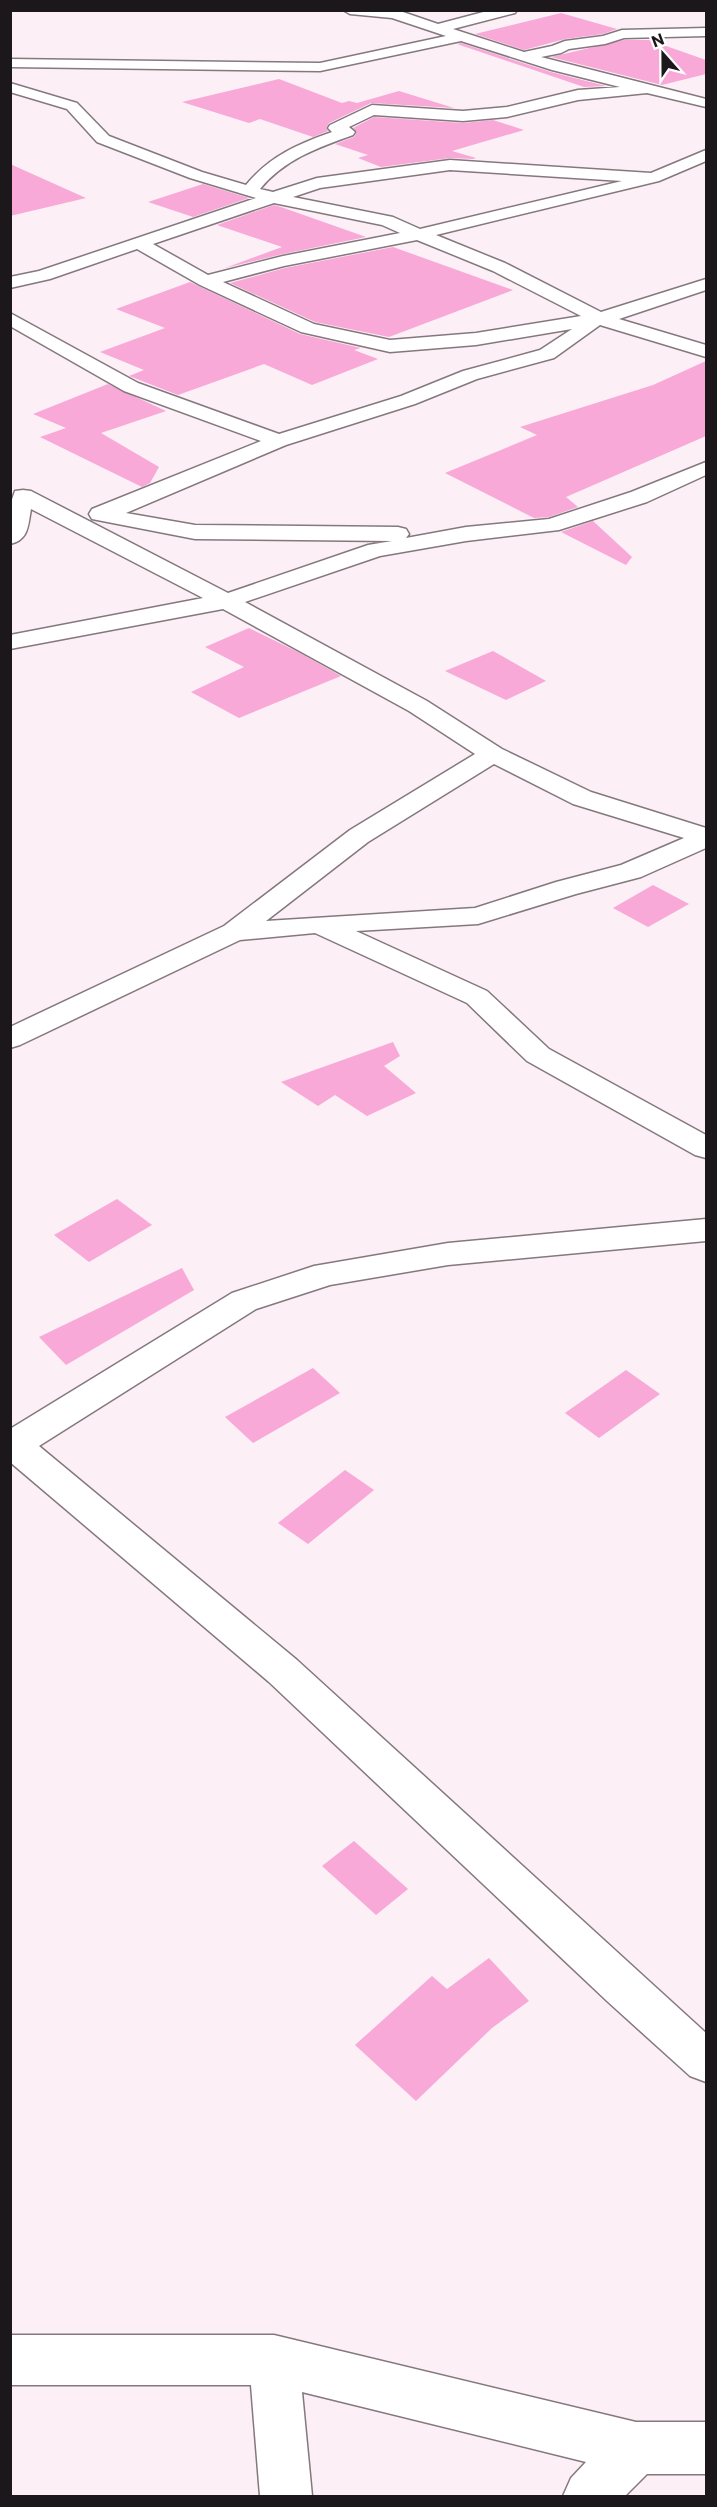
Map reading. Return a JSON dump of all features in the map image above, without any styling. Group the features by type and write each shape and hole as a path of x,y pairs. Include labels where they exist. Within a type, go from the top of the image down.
{"street":[{"path":"350,10 386,12 523,56 706,103"},
{"path":"434,29 510,10"},
{"path":"523,56 556,50 565,45 605,40 622,34 706,32"},
{"path":"10,63 320,67 459,37"},
{"path":"10,87 72,106 103,139 196,175 270,197 387,221 499,267 600,319 706,351"},
{"path":"250,191 259,179 289,152 347,132 336,128 372,110 463,116 507,112 578,95 645,89"},
{"path":"206,281 283,261 418,234 653,178 706,155"},
{"path":"13,280 44,275 317,183 419,167 450,165 653,178"},
{"path":"138,243 206,281 308,328 438,358 470,375"},
{"path":"390,346 476,339 600,319 706,284"},
{"path":"10,318 131,387 279,441"},
{"path":"102,514 279,441 408,399 470,375 547,354 600,319"},
{"path":"10,642 226,601 376,550 466,534 551,525 639,497 706,468"},
{"path":"639,497 706,483"},
{"path":"17,493 102,514 195,532 466,534"},
{"path":"10,538 16,533 17,493"},
{"path":"17,493 226,601 418,706 493,754 582,798 706,837"},
{"path":"10,1039 234,932 359,836 493,754"},
{"path":"234,932 319,924 478,915 631,871 706,837"},
{"path":"319,924 477,997 538,1055 706,1148"},
{"path":"706,1230 448,1254 326,1274 244,1301 12,1445 283,1671 623,1988 706,2061"},
{"path":"10,2360 274,2360 636,2448 706,2448"},
{"path":"274,2360 286,2496"},
{"path":"589,2496 636,2448"}],"building":[{"path":"561,13 617,29 524,50 475,34"},
{"path":"624,40 649,40 706,60 706,74 662,85 551,57"},
{"path":"461,43 551,72 606,86 584,87 457,44"},
{"path":"279,79 342,103 349,101 357,103 399,91 454,108 371,103 329,123 326,128 328,131 313,137 260,119 249,123 182,102"},
{"path":"374,117 463,123 493,120 524,130 452,151 476,158 473,159 450,158 381,167 358,158 368,155 335,144 354,137 357,132 353,128"},
{"path":"10,164 86,198 10,216"},
{"path":"203,184 249,198 193,217 148,202"},
{"path":"274,205 366,237 225,268 282,247 217,225"},
{"path":"393,247 513,290 389,337 315,322 230,283 285,268"},
{"path":"190,282 300,334 361,348 354,350 378,359 312,385 264,364 178,395 129,376 144,370 100,352 165,328 116,309"},
{"path":"706,361 706,436 566,497 578,507 549,517 534,518 445,473 537,435 520,427 653,385"},
{"path":"108,384 166,411 101,433 159,467 150,483 142,487 40,437 66,428 33,414"},
{"path":"593,521 632,557 626,565 561,532"},
{"path":"249,628 341,676 239,718 191,692 244,667 205,647"},
{"path":"493,651 546,681 506,700 445,671"},
{"path":"653,885 689,904 648,927 613,908"},
{"path":"393,1042 400,1056 384,1066 416,1093 367,1116 335,1095 318,1106 281,1082"},
{"path":"117,1199 152,1225 89,1262 54,1235"},
{"path":"182,1268 194,1290 66,1365 39,1337"},
{"path":"313,1368 340,1393 253,1443 225,1417"},
{"path":"626,1370 660,1394 599,1438 565,1413"},
{"path":"345,1470 374,1490 308,1544 278,1523"},
{"path":"354,1841 408,1889 376,1915 322,1866"},
{"path":"489,1958 529,2001 492,2028 416,2101 355,2045 432,1976 447,1989"}]}
